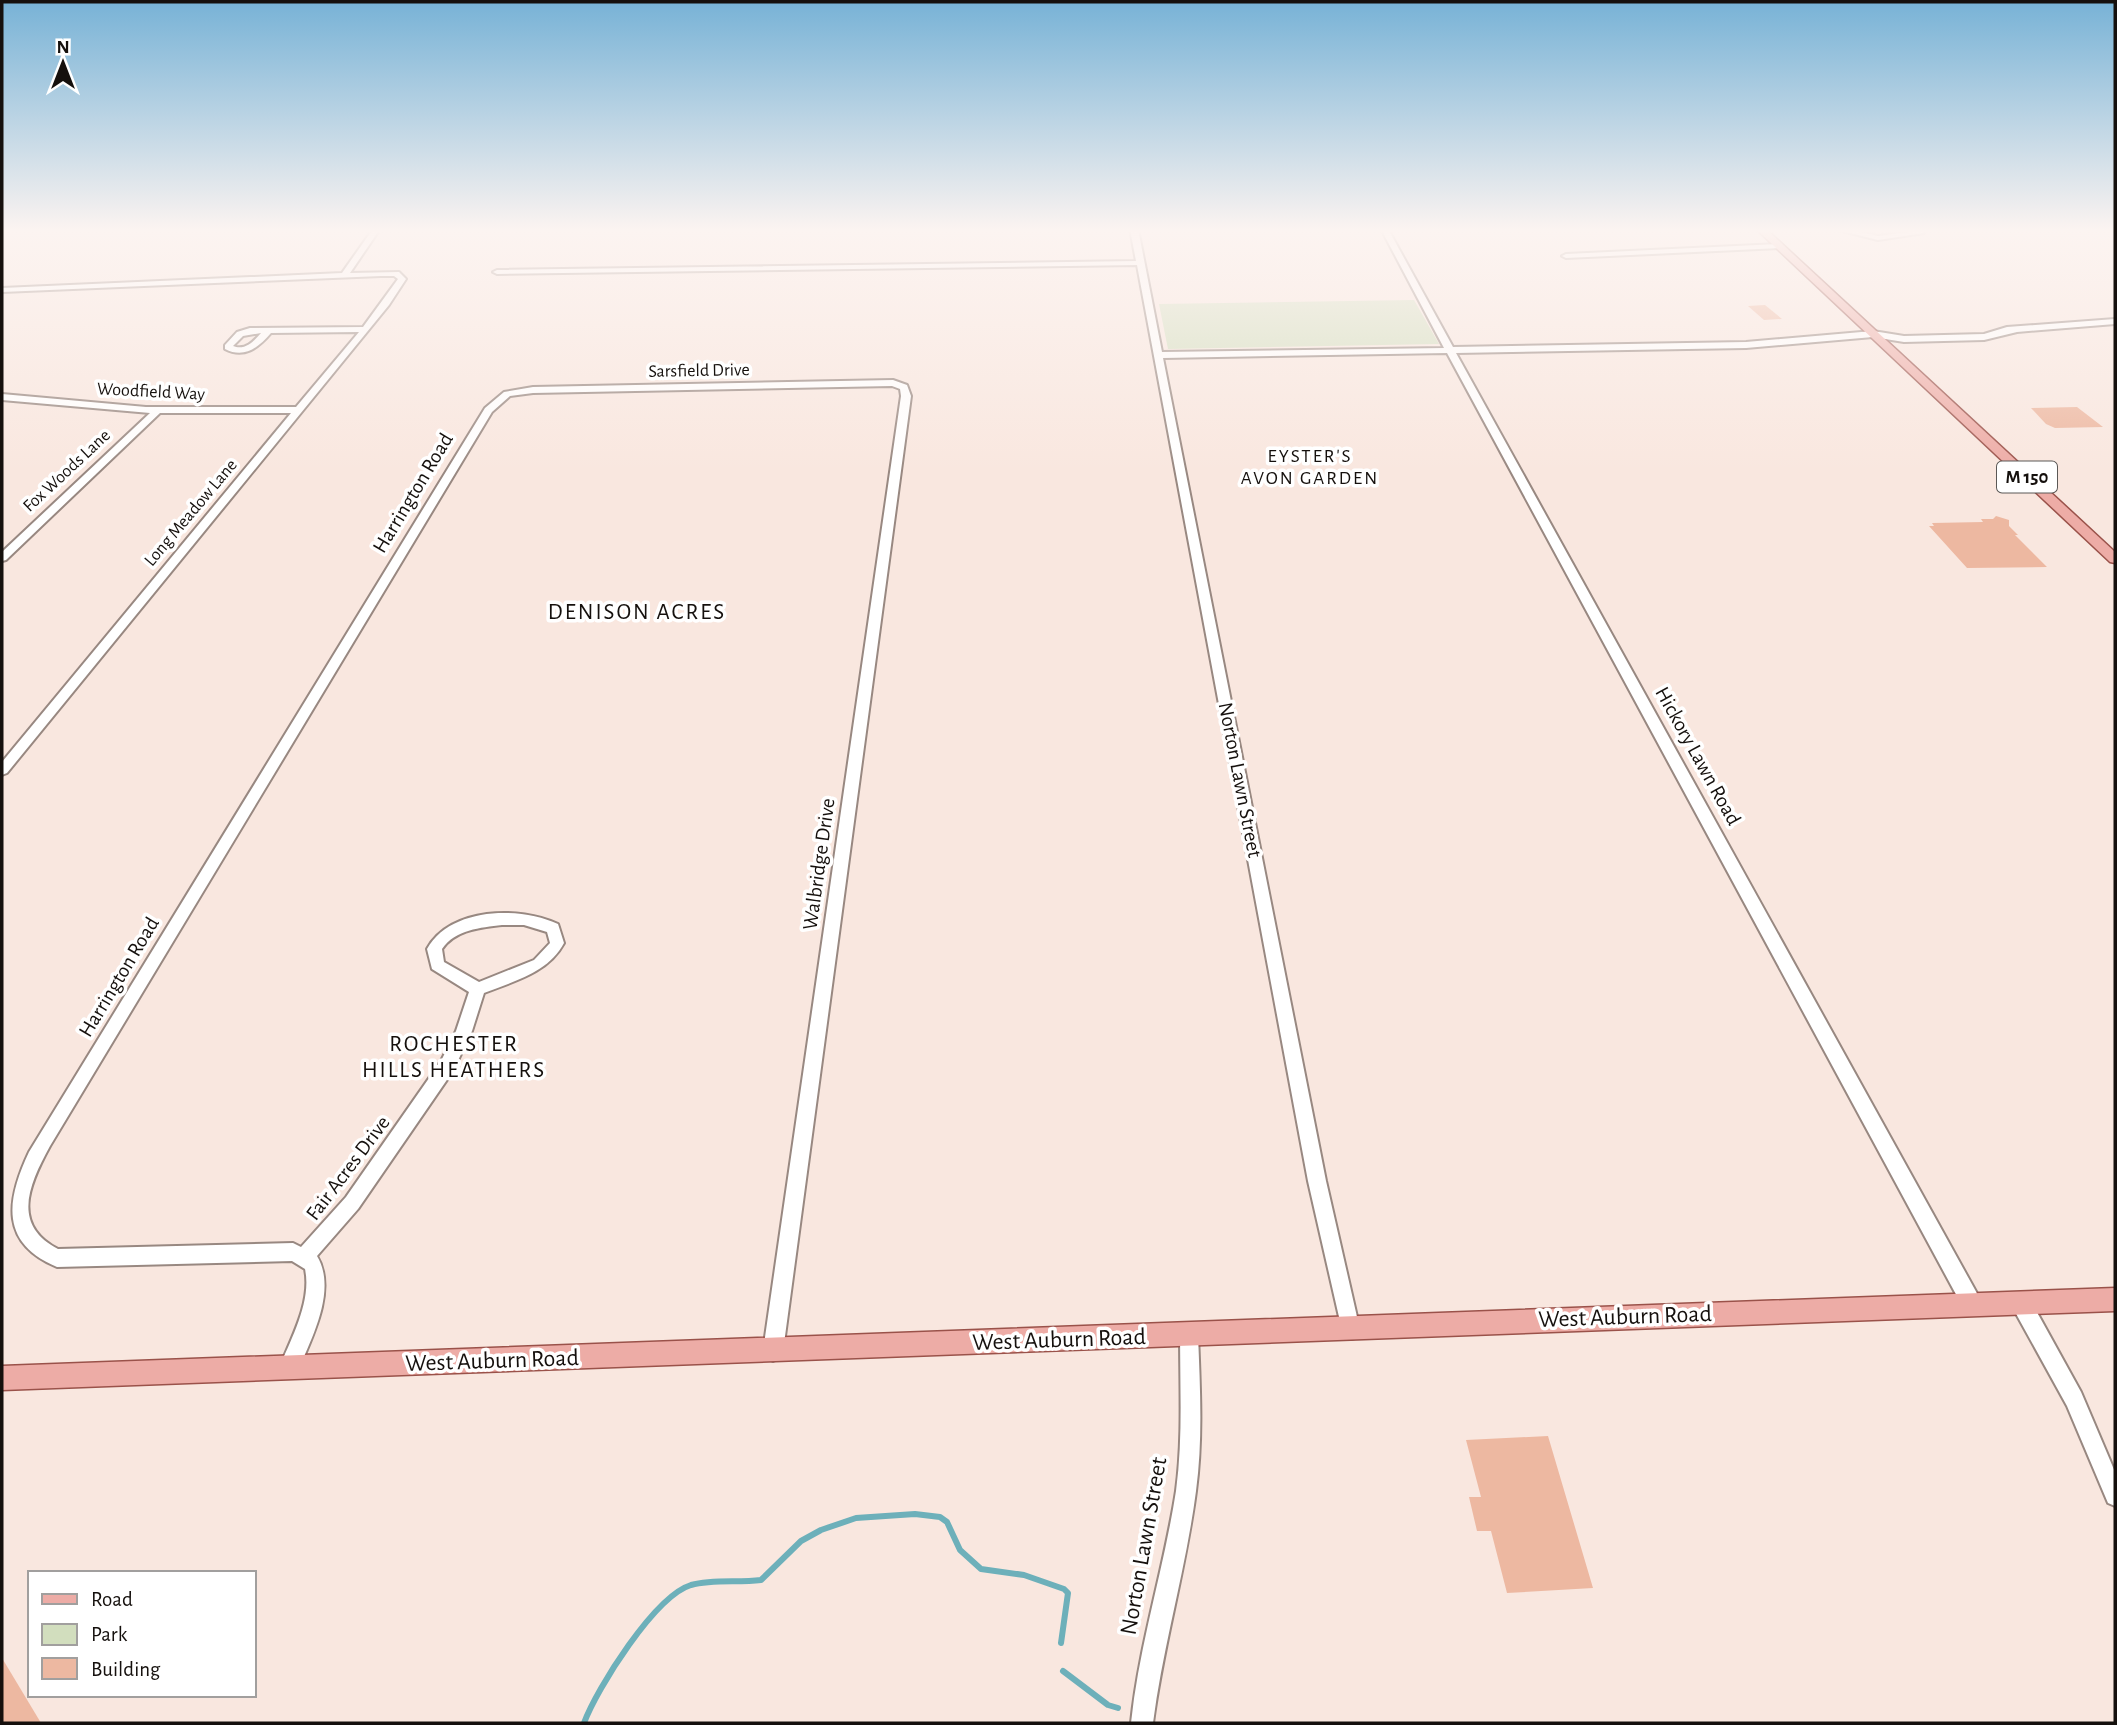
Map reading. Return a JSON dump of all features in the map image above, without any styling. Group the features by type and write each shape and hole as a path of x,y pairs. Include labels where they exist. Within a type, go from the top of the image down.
{"main road":[{"name":"M 150","path":"1847,310 2115,559"},
{"name":"West Auburn Road","path":"2,1378 1351,1330 2115,1299"}],"street":[{"name":"Long Meadow Lane","path":"2,770 381,310"},
{"name":"Norton Lawn Street","path":"1150,310 1312,1155 1351,1330"},
{"name":"Hickory Lawn Road","path":"1429,310 1972,1304"},
{"path":"1159,355 1746,345 1873,334 1903,339 1968,338 2014,330 2115,321"},
{"path":"268,331 365,329"},
{"name":"Sarsfield Drive","path":"499,398 514,392 540,390 886,383 901,385"},
{"name":"Walbridge Drive","path":"773,1351 906,396 901,385"},
{"name":"Woodfield Way","path":"3,398 157,411 299,410"},
{"name":"Harrington Road","path":"304,1257 293,1252 284,1252 57,1258 40,1252 20,1232 15,1219 17,1189 37,1151 488,410 499,398"},
{"name":"Fox Woods Lane","path":"2,558 157,411"},
{"path":"2,748 20,748"},
{"path":"537,920 553,928 557,943 546,959 478,989 437,965 434,951 451,929 469,923 537,920"},
{"name":"Fair Acres Drive","path":"304,1257 358,1196 447,1066 464,1031 478,989"},
{"path":"289,1368 314,1295 317,1276 313,1264 304,1257"},
{"path":"2021,1303 2074,1399 2115,1496"},
{"name":"Norton Lawn Street","path":"1142,1723 1147,1674 1186,1488 1190,1432 1189,1335"}],"green space":[{"path":"1160,310 1419,310 1439,344 1168,349"}],"building":[{"path":"1752,310 1770,310 1782,319 1764,320"},
{"path":"2077,407 2103,427 2055,428 2046,424 2031,408"},
{"path":"1996,516 2009,520 2009,526 2018,535 2015,535 2047,567 1967,568 1929,526 1934,526 1932,523 1983,522 1981,519 1993,519"},
{"path":"1548,1436 1593,1588 1507,1593 1491,1531 1477,1531 1469,1497 1481,1497 1466,1440"},
{"path":"2,1658 41,1723 2,1723"}],"waterway":[{"path":"584,1723 601,1688 629,1645 661,1606 677,1593 700,1583 761,1580 801,1541 821,1530 856,1518 915,1514 940,1517 947,1522 960,1550 981,1569 1024,1575 1064,1589 1068,1593 1061,1643"},
{"path":"1063,1671 1108,1705 1118,1708"}],"district":[{"name":"EYSTER'S AVON GARDEN","path":"1310,467"},
{"name":"DENISON ACRES","path":"637,612"},
{"name":"ROCHESTER HILLS HEATHERS","path":"454,1057"}]}
